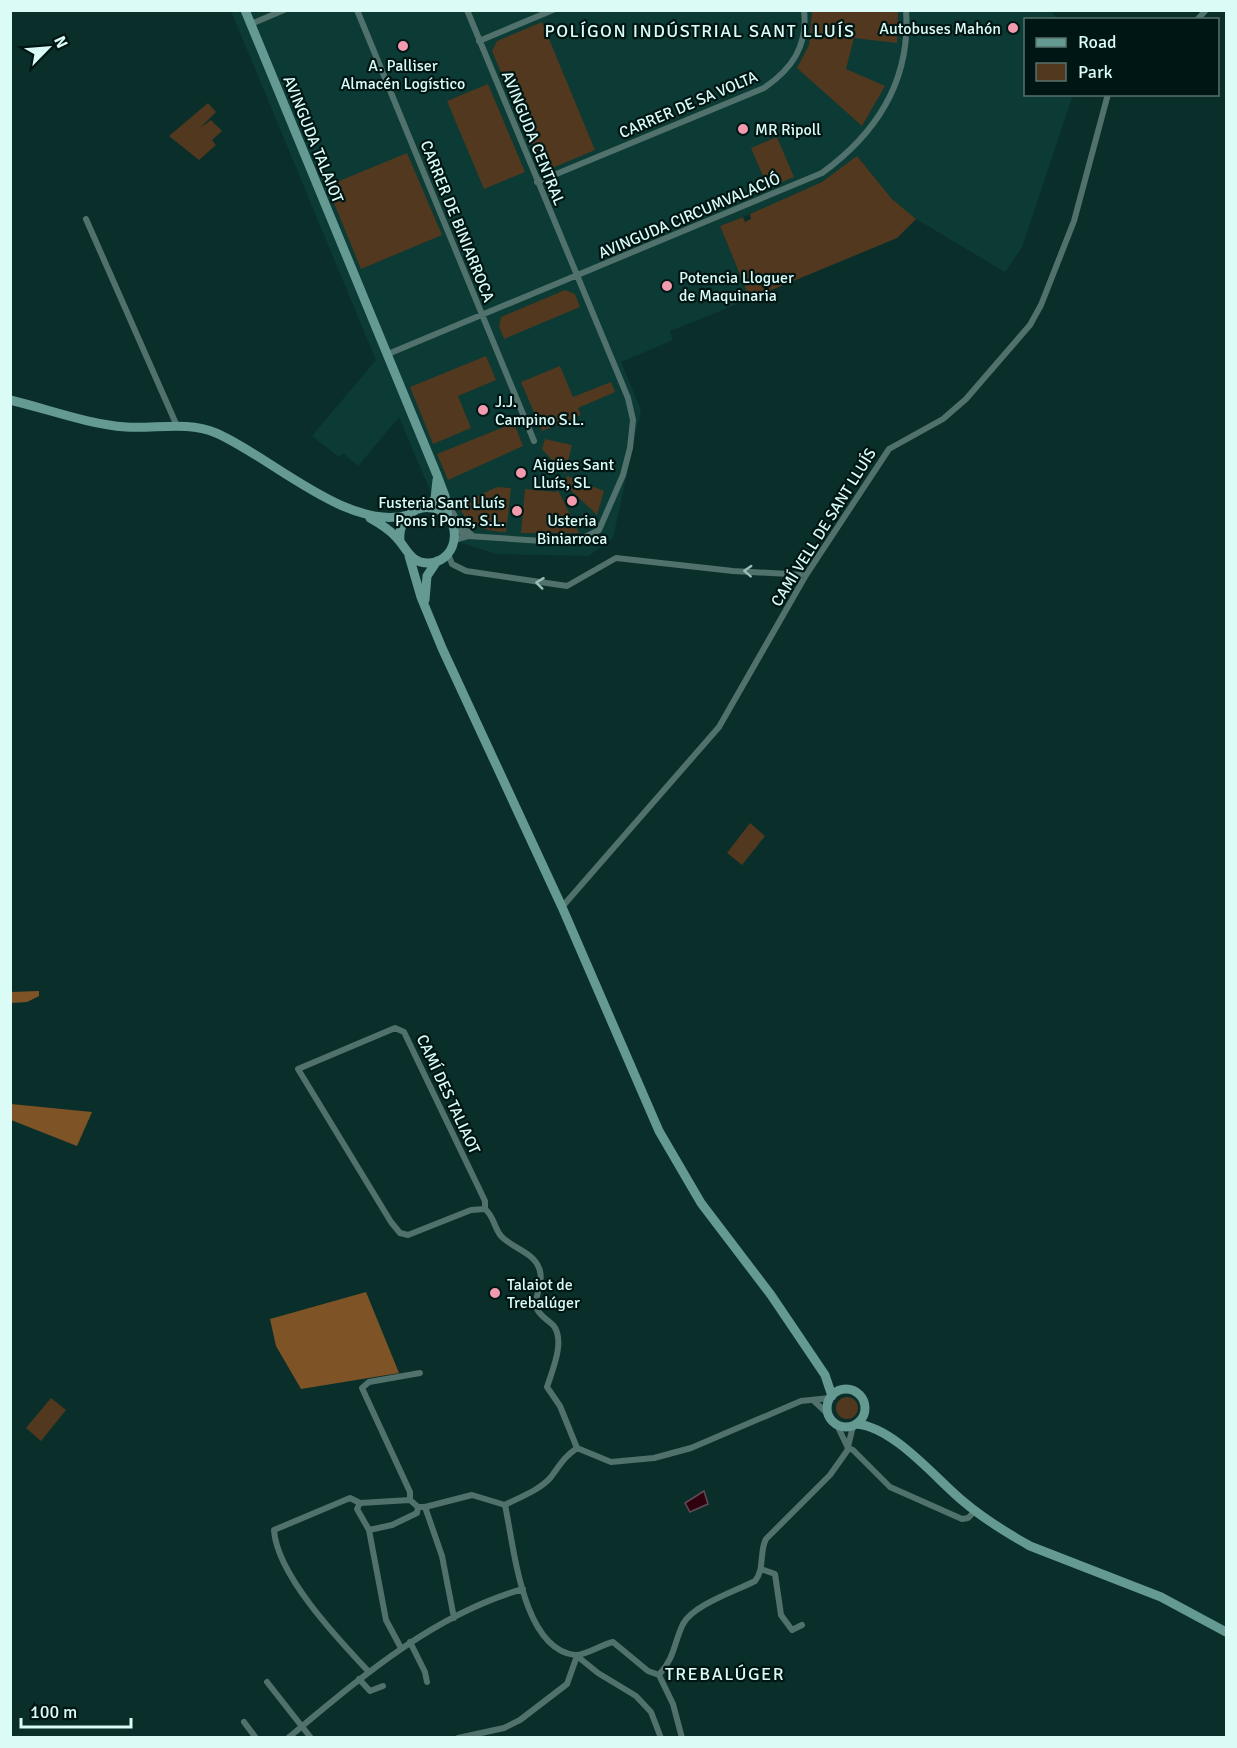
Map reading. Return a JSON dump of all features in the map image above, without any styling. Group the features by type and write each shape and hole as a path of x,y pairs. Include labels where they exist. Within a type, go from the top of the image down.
{"main road":[{"name":"AVINGUDA TALAIOT","path":"245,10 437,475 445,496 448,517"},
{"path":"10,400 118,426 177,426 214,433 318,494 363,513 389,519 408,515 435,500 437,475"},
{"path":"423,508 432,508 448,517 454,528 454,540 448,554 437,561 427,576 425,608"},
{"path":"363,513 400,541 409,556 425,608 442,648 562,907 659,1131 701,1203 771,1295 825,1375 831,1397 828,1414 837,1425 877,1429"},
{"path":"400,541 401,527 408,515"},
{"path":"409,556 422,562 437,561"},
{"path":"825,1375 861,1397 865,1412 877,1429 911,1454 975,1511 1011,1535 1054,1555 1161,1597 1227,1632"},
{"path":"831,1397 839,1391 848,1389"},
{"path":"855,1425 865,1412"}],"street":[{"path":"251,24 284,10"},
{"name":"CARRER DE BINIARROCA","path":"357,10 534,441"},
{"name":"AVINGUDA CENTRAL","path":"467,10 628,398 633,420 623,475 599,530 573,543 472,536"},
{"path":"479,41 553,10"},
{"name":"CARRER DE SA VOLTA","path":"537,182 764,88 783,75 796,58 803,40 804,10"},
{"name":"AVINGUDA CIRCUMVALACIÓ","path":"387,354 784,191 822,173 848,154 874,126 889,100 900,70 906,44 906,10"},
{"name":"CAMÍ VELL DE SANT LLUÍS","path":"562,907 720,727 806,575 889,449 943,418 958,405 1030,325 1041,305 1074,221 1107,96"},
{"path":"86,219 177,426"},
{"path":"445,496 460,525 472,536"},
{"path":"454,528 472,536"},
{"path":"454,540 472,536"},
{"path":"448,554 452,564 466,571 567,586 616,558 733,571 806,575"},
{"name":"CAMÍ DES TALIAOT","path":"395,1028 402,1029 485,1201 485,1209 471,1210 420,1233 408,1235 400,1233 298,1069 395,1028"},
{"path":"485,1209 501,1236 530,1256 539,1268 542,1279 535,1299 538,1311 555,1327 558,1344 547,1387 560,1406 577,1448 611,1462 654,1458 691,1448 810,1399 831,1397"},
{"path":"410,1500 410,1492 362,1388 369,1382 420,1373"},
{"path":"810,1399 828,1414"},
{"path":"837,1425 848,1448 853,1450 884,1483 900,1493 962,1519 968,1518 975,1511"},
{"path":"659,1675 675,1653 683,1624 691,1613 755,1581 761,1569 761,1552 766,1539 817,1490 848,1448 855,1425"},
{"path":"369,1530 392,1525 417,1513 422,1507 472,1495 505,1505 539,1487 551,1477 563,1457 577,1448"},
{"path":"368,1671 317,1616 275,1546 274,1530 350,1498 360,1503 410,1500 422,1507 442,1556 454,1618"},
{"path":"360,1503 357,1509 369,1530 386,1620 401,1648"},
{"path":"505,1505 531,1617 546,1640 558,1650 577,1656 597,1673 636,1696 651,1712 661,1737"},
{"path":"761,1569 775,1574 781,1615 792,1630 802,1625"},
{"path":"288,1737 368,1671 410,1642 494,1597 523,1589"},
{"path":"410,1642 425,1672 427,1682"},
{"path":"458,1737 504,1728 520,1720 567,1684 577,1656 613,1642 648,1671 659,1675 673,1704 680,1736"},
{"path":"359,1679 370,1691 382,1686"},
{"path":"267,1682 311,1737"},
{"path":"244,1722 256,1737"}],"shaded area":[{"path":"231,11 1051,11 1056,18 1024,18 1024,96 1073,96 1022,247 1005,272 916,219 892,199 857,156 836,174 804,192 720,226 750,299 670,331 673,340 621,362 641,410 613,538 589,556 496,554 455,541 443,521 399,417 358,466 343,453 339,457 312,436 376,360"},
{"path":"39,991 39,996 27,1002 11,1003 11,992"},
{"path":"11,1104 92,1112 77,1146 11,1120"},
{"path":"366,1292 399,1373 301,1389 276,1346 270,1319"},
{"path":"704,1491 708,1504 690,1512 685,1503"}],"green space":[{"path":"812,11 898,11 897,43 854,38 846,69 885,86 862,126 797,68 809,45"},
{"path":"542,22 595,150 550,169 540,165 492,51 497,41"},
{"path":"488,84 525,172 484,189 447,101"},
{"path":"208,103 216,112 200,128 211,120 222,131 212,140 216,145 199,160 169,136"},
{"path":"777,137 794,177 768,188 751,148"},
{"path":"407,153 442,235 361,269 327,186"},
{"path":"857,156 892,199 916,219 897,238 750,299 720,226 743,217 745,222 751,219 750,214 822,182"},
{"path":"565,290 575,294 580,307 504,339 499,326 501,317"},
{"path":"486,356 496,380 458,396 471,428 433,444 410,387"},
{"path":"560,366 573,397 611,382 615,392 578,408 581,415 542,431 521,382"},
{"path":"514,423 523,446 448,480 437,454"},
{"path":"545,439 572,445 565,474 542,449"},
{"path":"567,476 604,491 597,515 563,483"},
{"path":"497,487 511,488 506,532 484,529 472,523 458,505"},
{"path":"525,489 556,492 558,490 579,533 521,533"},
{"path":"750,823 765,836 742,865 727,853"},
{"path":"847,1397 855,1400 858,1408 855,1416 847,1419 839,1416 836,1408 839,1400"},
{"path":"51,1398 66,1410 41,1441 26,1428"}],"place":[{"name":"Autobuses Mahón","path":"1013,28"},
{"name":"A. Palliser Almacén Logístico","path":"403,46"},
{"name":"MR Ripoll","path":"743,129"},
{"name":"Potencia Lloguer de Maquinaria","path":"667,286"},
{"name":"J.J. Campino S.L.","path":"483,410"},
{"name":"Aigües Sant Lluís, SL","path":"521,473"},
{"name":"Usteria Biniarroca","path":"572,501"},
{"name":"Fusteria Sant Lluís Pons i Pons, S.L.","path":"517,511"},
{"name":"Talaiot de Trebalúger","path":"495,1293"}],"district":[{"name":"POLÍGON INDÚSTRIAL SANT LLUÍS","path":"700,31"},
{"name":"TREBALÚGER","path":"725,1674"}]}
